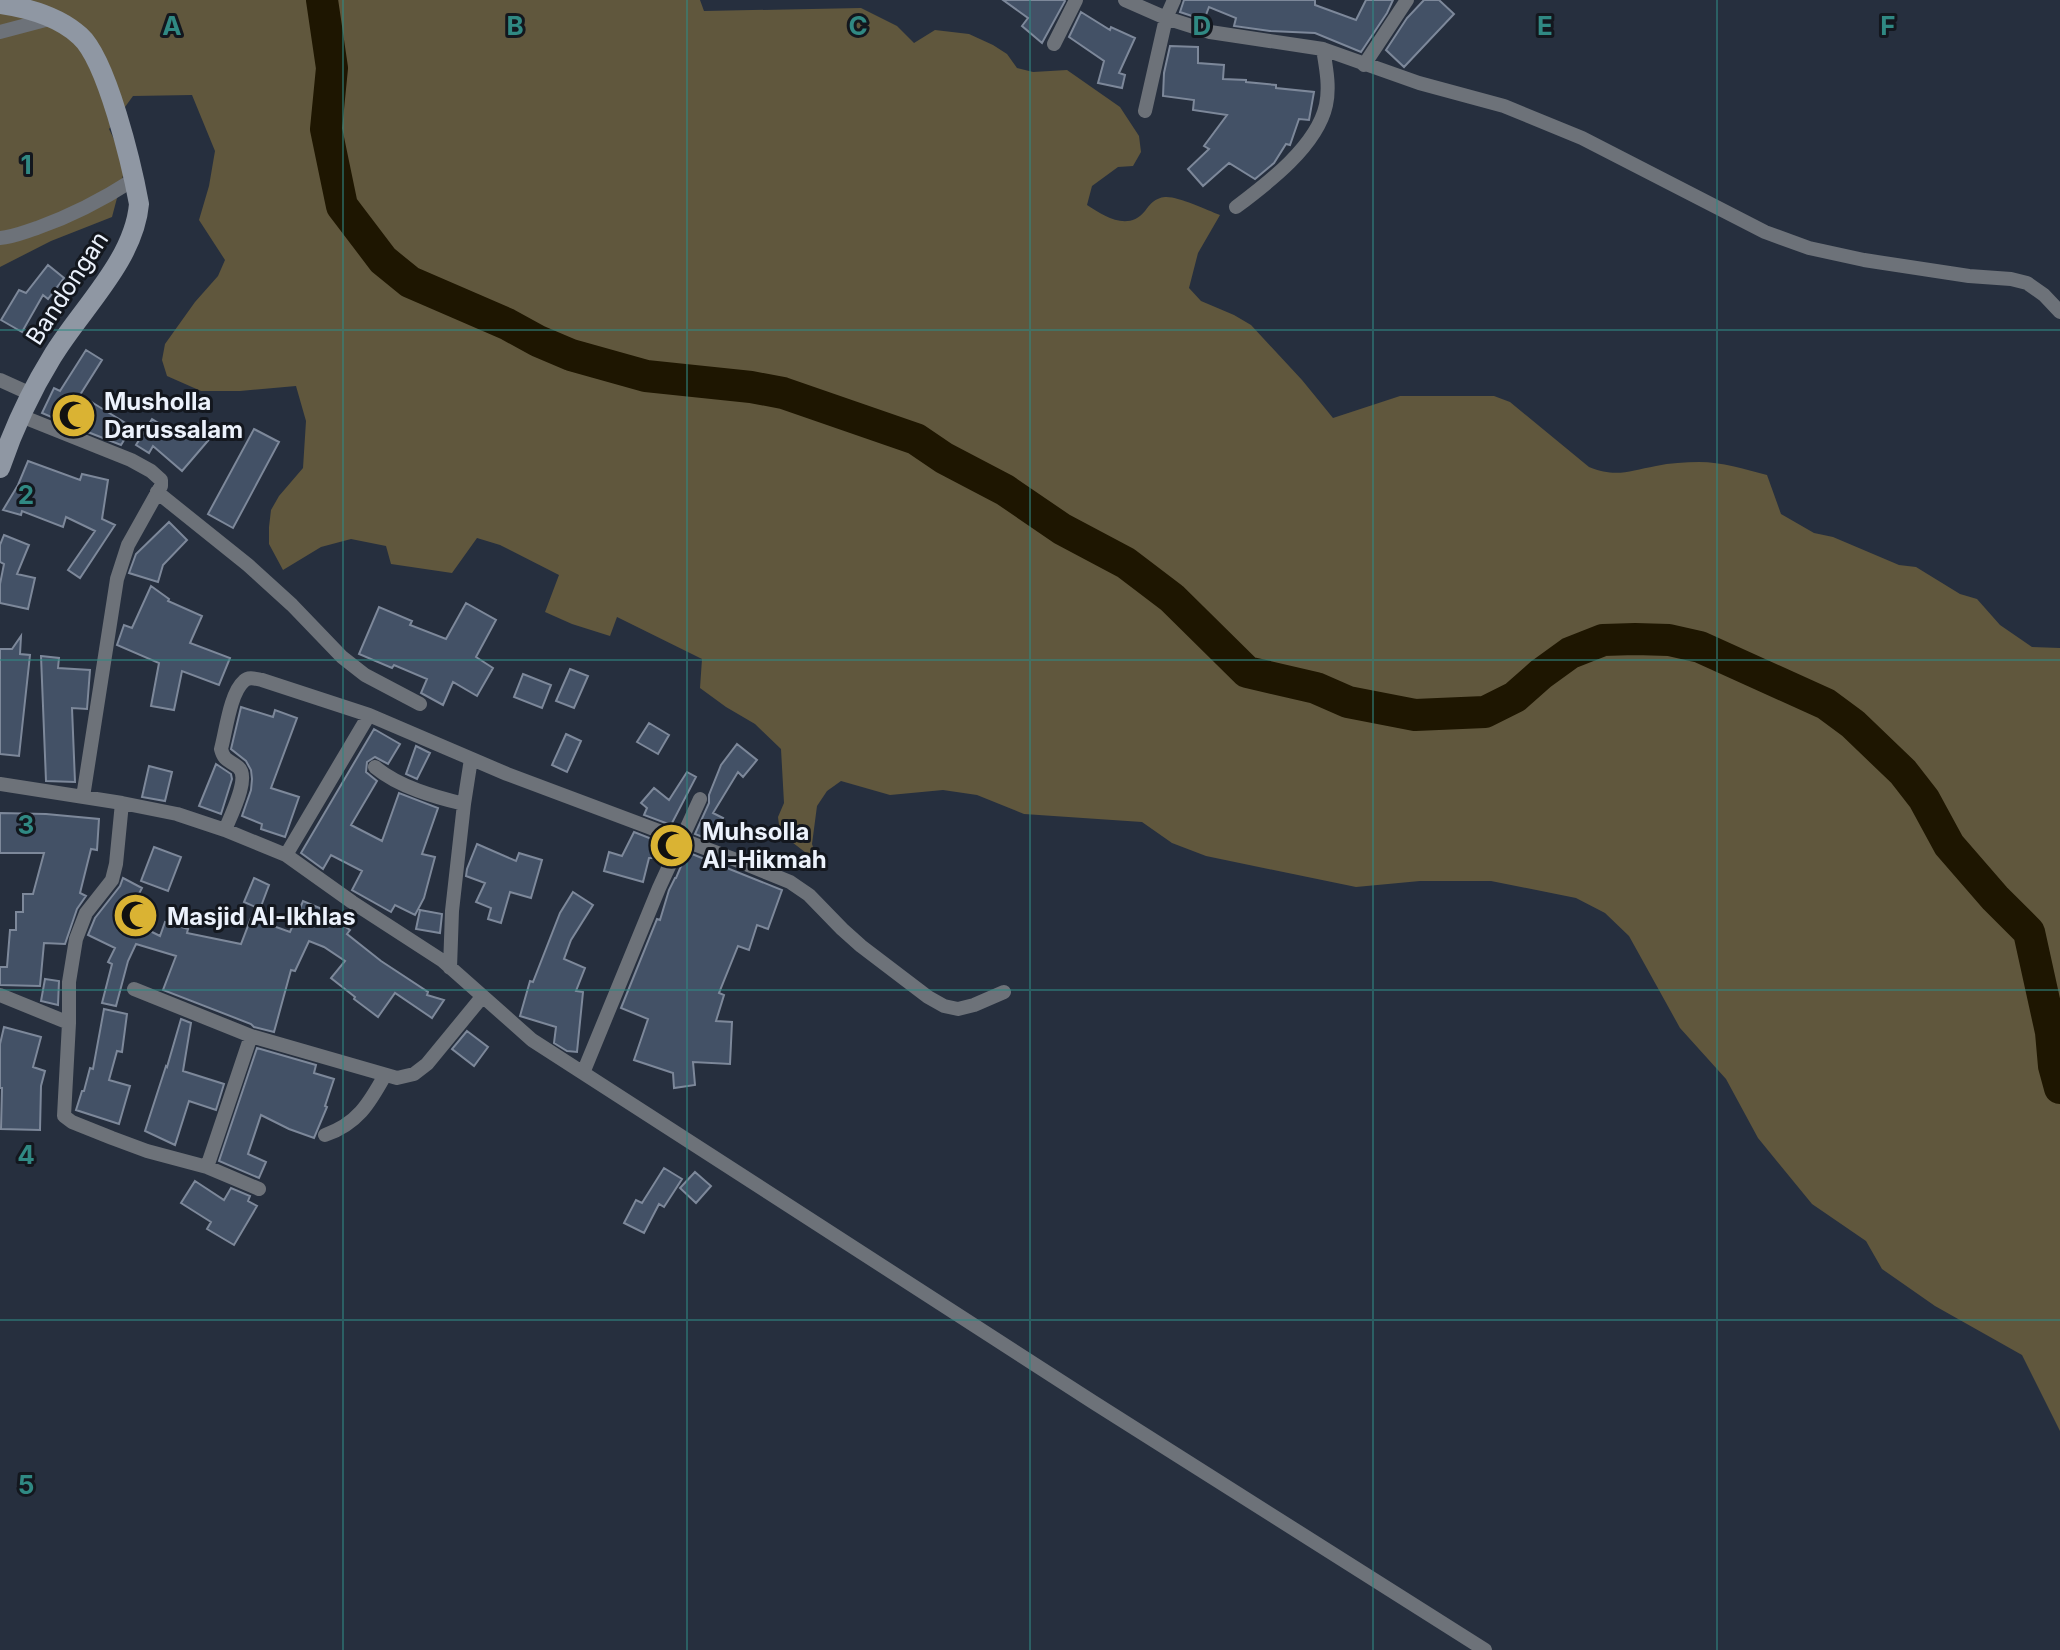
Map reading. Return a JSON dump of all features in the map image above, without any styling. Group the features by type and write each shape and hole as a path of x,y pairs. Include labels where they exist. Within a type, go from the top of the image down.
{"street":[{"path":"1054,44 1076,0"},
{"path":"1125,0 1166,18 1210,32 1323,49 1419,83 1504,106 1582,138 1729,215 1794,243 1864,260 2027,283 2060,312"},
{"path":"1145,111 1166,18 1174,0"},
{"path":"1364,65 1407,0"},
{"name":"Bandongan","path":"0,4 23,7 53,18 88,44 117,115 139,204 132,235 112,271 52,355 31,394 0,468"},
{"path":"0,32 53,18"},
{"path":"1236,207 1303,147 1323,114 1328,91 1323,49"},
{"path":"0,238 64,218 103,200 133,180"},
{"path":"0,380 31,394"},
{"path":"21,416 131,460 161,480 161,486 128,545 117,579 83,797"},
{"path":"157,492 259,575 342,657 365,675 420,704"},
{"path":"225,830 243,776 239,768 222,755 221,749 234,697 245,679 254,678 369,715 471,759 731,858 799,888 861,946 937,1003 958,1009 1004,992"},
{"path":"286,855 369,715"},
{"path":"450,968 452,911 471,759"},
{"path":"375,767 413,788 464,804"},
{"path":"0,784 177,814 286,855 450,968 532,1040 1093,1402 1485,1650"},
{"path":"583,1073 700,799"},
{"path":"122,803 112,880 86,913 76,939 69,982 63,1112 66,1119 147,1151 207,1167 259,1189"},
{"path":"134,989 251,1036 397,1078 414,1074 427,1064 482,997"},
{"path":"0,995 69,1023"},
{"path":"207,1167 251,1036"},
{"path":"325,1135 356,1118 370,1103 385,1075"}],"shaded area":[{"path":"0,0 700,0 704,11 861,8 897,26 914,43 935,30 969,34 1007,54 1017,68 1033,72 1067,70 1120,107 1139,136 1141,152 1133,166 1118,167 1092,186 1087,205 1108,217 1124,221 1138,217 1156,200 1171,197 1220,215 1198,253 1189,288 1201,301 1251,325 1333,418 1400,396 1494,396 1510,402 1589,467 1599,470 1622,472 1699,462 1767,475 1781,514 1814,533 1833,537 1899,565 1916,567 1960,594 1977,599 2000,625 2032,647 2060,648 2060,1431 2022,1355 1935,1306 1882,1269 1866,1241 1812,1204 1758,1138 1726,1079 1680,1028 1629,936 1605,913 1576,898 1491,881 1420,881 1356,887 1206,856 1172,843 1142,822 1024,814 977,795 943,790 890,795 841,781 827,791 817,806 812,844 818,862 780,833 778,817 784,803 781,749 755,724 700,688 702,659 617,617 610,636 545,612 559,575 500,545 477,538 452,573 391,564 386,546 351,539 321,547 283,570 269,544 269,527 271,510 279,496 303,468 306,421 296,386 201,391 167,376 162,360 165,344 218,276 225,260 199,220 215,151 192,95 133,96 109,129 126,164 112,217 51,241 0,267"}],"building":[{"path":"1003,0 1065,1 1042,43 1022,26 1028,18"},
{"path":"1184,0 1315,0 1315,5 1356,20 1366,0 1393,0 1361,52 1315,33 1234,26 1236,18 1209,7 1204,20 1180,12"},
{"path":"1424,0 1439,0 1454,14 1404,67 1386,50 1407,18"},
{"path":"1081,12 1110,30 1111,27 1135,38 1119,73 1125,75 1122,88 1098,83 1104,61 1069,37"},
{"path":"1170,46 1198,47 1198,63 1224,65 1223,79 1314,92 1309,120 1299,119 1290,145 1286,144 1274,163 1255,179 1229,163 1203,186 1188,169 1209,149 1204,146 1227,115 1193,110 1194,100 1163,96"},
{"path":"48,265 64,278 48,299 43,295 22,332 1,320 19,290 26,293"},
{"path":"86,350 102,360 80,395 132,427 121,445 80,429 64,419 63,422 42,413 54,388 60,391"},
{"path":"152,419 185,439 198,424 212,436 182,471 153,446 149,453 136,445"},
{"path":"254,429 279,442 233,528 208,514"},
{"path":"28,461 80,480 82,474 108,480 102,519 115,525 80,578 68,570 95,531 66,517 63,527 22,511 21,515 3,510"},
{"path":"169,522 187,540 163,565 158,582 129,573 136,554"},
{"path":"4,535 29,545 17,574 35,578 28,609 0,603 4,564 0,562 0,545"},
{"path":"151,586 168,601 202,616 190,643 230,658 219,685 182,671 174,710 151,706 159,663 117,645 124,625 132,628"},
{"path":"466,603 496,620 476,657 493,668 477,696 453,682 443,705 421,693 427,679 359,654 379,607 412,621 410,625 446,639"},
{"path":"21,636 20,654 30,655 19,756 0,754 0,649 12,649"},
{"path":"41,656 59,658 58,668 90,670 87,709 72,708 75,782 46,781"},
{"path":"570,669 588,676 574,708 556,701"},
{"path":"523,674 551,685 542,708 514,697"},
{"path":"241,707 273,717 275,710 297,718 271,788 299,797 285,837 261,829 262,824 242,816 251,790 251,770 246,761 231,749"},
{"path":"649,723 669,735 658,754 637,742"},
{"path":"374,729 400,744 388,764 375,757 367,762 366,772 377,781 351,825 382,841 399,793 438,808 422,854 435,857 424,898 415,915 395,905 391,912 352,890 362,871 331,855 323,869 301,853"},
{"path":"566,734 581,741 567,772 552,765"},
{"path":"737,744 757,760 743,777 738,772 713,813 723,818 710,840 695,834 721,765"},
{"path":"416,746 430,753 417,779 406,774"},
{"path":"216,764 231,774 232,779 221,814 199,806"},
{"path":"149,766 172,772 165,801 142,797"},
{"path":"687,772 696,777 671,825 644,815 647,808 641,803 654,788 669,800"},
{"path":"0,813 99,819 97,850 91,849 80,893 86,896 77,909 65,944 44,943 40,986 0,985 0,967 7,967 10,930 16,930 16,912 23,912 23,894 33,894 44,853 0,853"},
{"path":"634,832 662,843 654,858 649,858 643,882 604,871 609,852 622,856"},
{"path":"477,844 516,861 519,853 542,860 531,898 510,892 501,923 488,919 491,908 476,902 485,883 466,876"},
{"path":"154,847 181,857 168,891 141,881"},
{"path":"687,852 782,890 768,929 757,925 749,950 738,946 719,993 724,995 716,1021 732,1022 730,1064 693,1062 695,1085 674,1088 673,1073 634,1060 648,1019 621,1008"},
{"path":"123,878 142,888 126,919 160,936 165,922 188,929 187,933 241,944 251,918 290,932 303,901 327,911 326,914 350,930 347,934 428,992 427,995 444,1000 432,1018 395,993 378,1017 331,978 345,961 309,941 295,971 291,970 274,1032 254,1027 163,990 176,956 136,944 116,1006 102,1003 112,964 108,962 115,948 88,935 95,918"},
{"path":"254,878 269,885 260,909 244,902"},
{"path":"573,892 593,905 571,940 564,959 585,968 576,991 583,992 577,1052 567,1051 554,1043 556,1027 520,1016 530,981 533,982 560,913"},
{"path":"420,910 442,914 440,933 416,929"},
{"path":"45,979 59,981 58,1005 41,1001"},
{"path":"104,1009 127,1014 122,1052 117,1051 109,1080 130,1086 119,1124 76,1110 90,1068 93,1069"},
{"path":"181,1019 191,1023 183,1071 224,1084 216,1110 189,1101 175,1145 145,1131"},
{"path":"4,1027 41,1037 33,1067 45,1071 41,1086 40,1130 1,1129 0,1044"},
{"path":"467,1031 488,1047 474,1066 452,1049"},
{"path":"257,1048 316,1065 314,1073 334,1079 314,1138 261,1115 248,1154 266,1162 259,1178 219,1161"},
{"path":"664,1168 682,1179 664,1207 659,1204 644,1233 624,1223 636,1200 642,1203"},
{"path":"695,1172 711,1186 696,1203 680,1188"},
{"path":"195,1181 224,1200 231,1188 250,1196 248,1201 257,1206 234,1245 207,1229 211,1222 181,1203"}],"waterway":[{"path":"322,0 332,68 326,129 342,206 383,260 410,282 571,355 646,376 783,393 916,439 944,458 1005,490 1062,529 1126,563 1172,598 1247,672 1316,688 1348,702 1415,715 1485,712 1515,697 1570,653 1603,640 1669,640 1700,647 1826,704 1853,724 1903,772 1924,799 1949,845 2029,932 2060,1088"}],"place":[{"name":"Musholla Darussalam","path":"73,415"},
{"name":"Muhsolla Al-Hikmah","path":"671,845"},
{"name":"Masjid Al-Ikhlas","path":"136,916"}]}
